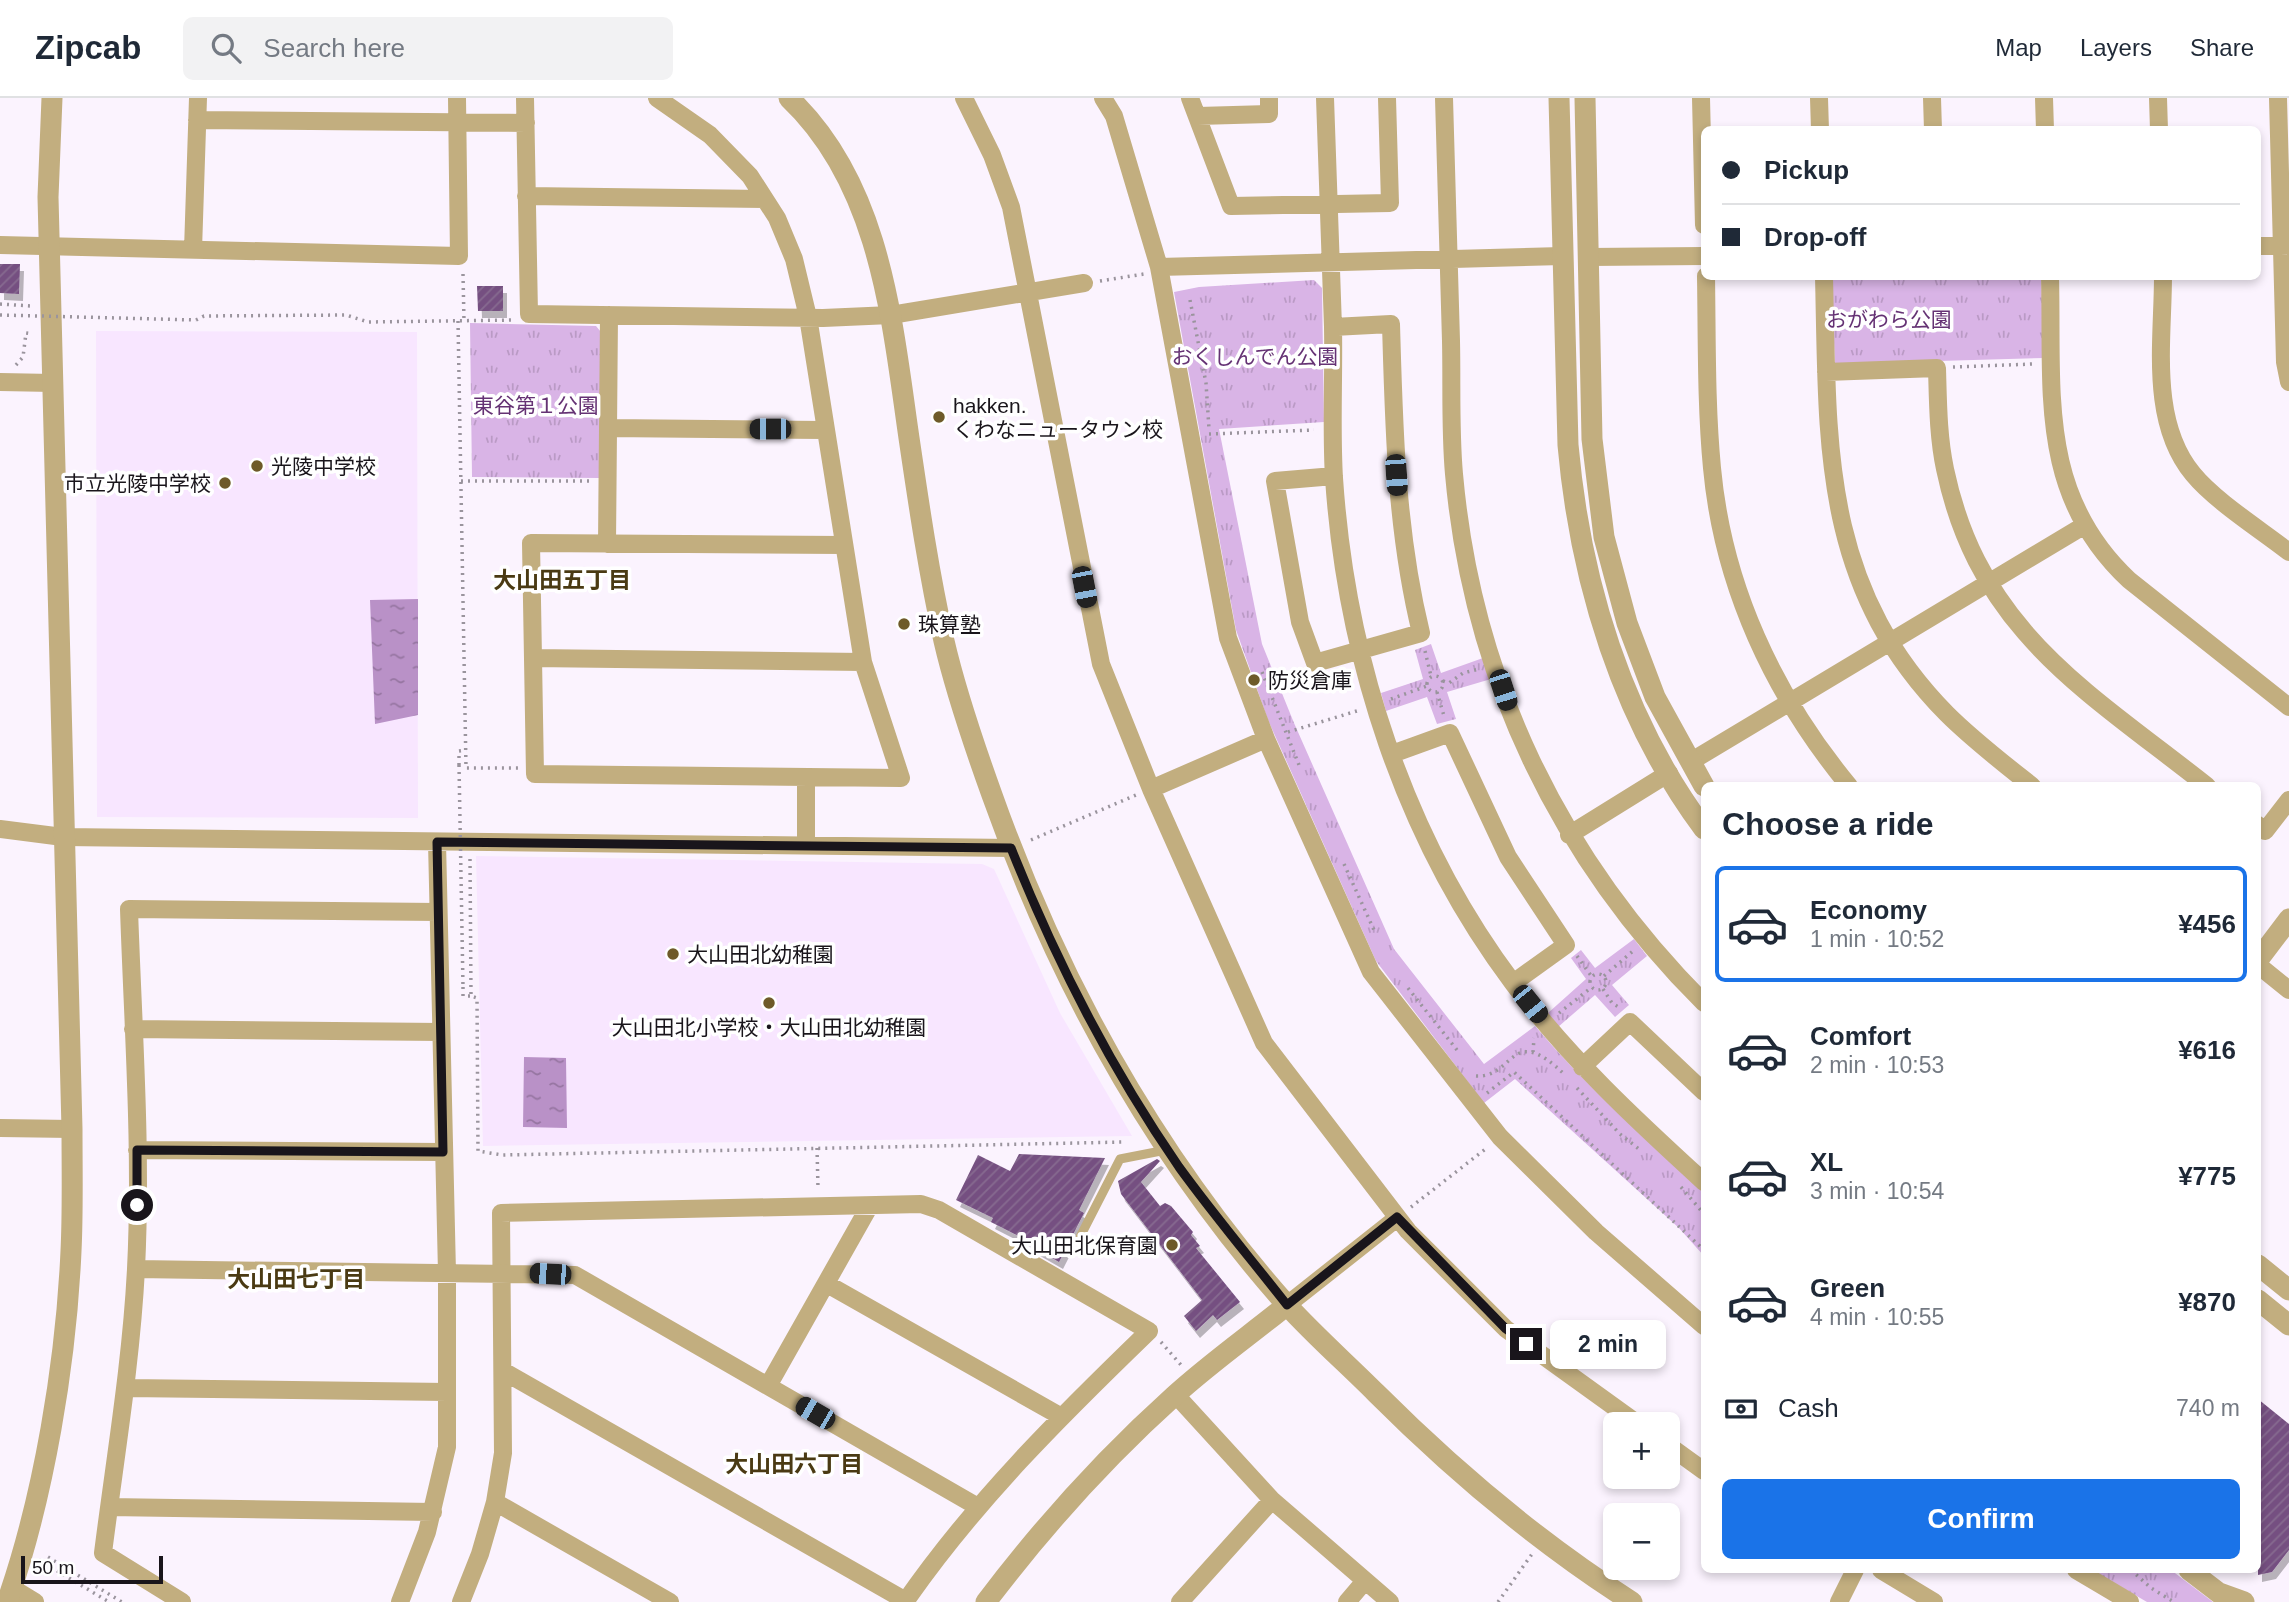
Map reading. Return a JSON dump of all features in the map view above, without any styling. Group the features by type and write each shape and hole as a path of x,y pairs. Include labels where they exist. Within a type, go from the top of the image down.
{"street":[{"path":"35,1602 10,1595 37,1492 56,1389 71,1252 72,1129 48,197 52,98"},
{"path":"193,250 198,98"},
{"path":"0,245 459,256 457,98"},
{"path":"525,98 529,314 808,317 891,314 1084,284"},
{"path":"657,98 710,135 750,176 777,218 794,259 808,317 863,662 901,778 535,774 531,543 843,545"},
{"path":"789,98 821,136 853,193 875,249 891,314 928,562 946,648 974,742 1011,848 1070,985 1168,1149 1287,1305 1425,1441 1543,1542 1632,1602"},
{"path":"964,98 992,155 1011,208 1094,641 1151,789 1264,1043 1397,1217 1506,1329 1621,1412"},
{"path":"1103,98 1114,116 1160,269 1225,625 1266,739 1371,972 1500,1138 1596,1232 1701,1323"},
{"path":"1190,98 1231,206 1390,203 1387,98"},
{"path":"1198,116 1269,114 1269,98"},
{"path":"1325,98 1333,327 1334,476 1349,603 1375,705 1392,754 1408,798 1452,888 1513,984 1583,1067 1701,1179"},
{"path":"1444,98 1454,473 1464,547 1478,615 1511,716 1569,835 1646,941 1701,1000"},
{"path":"1559,98 1568,445 1573,499 1582,551 1597,610 1620,674 1643,726 1701,824"},
{"path":"1585,98 1592,439 1604,537 1640,658 1655,697 1702,782"},
{"path":"1701,98 1702,126"},
{"path":"1819,98 1820,126"},
{"path":"1932,98 1933,126"},
{"path":"2044,98 2045,126"},
{"path":"2158,98 2159,126"},
{"path":"2278,98 2285,246 2285,362 2289,382"},
{"path":"197,120 526,124"},
{"path":"526,196 764,199"},
{"path":"2261,246 2285,246"},
{"path":"1160,269 1449,257 1562,256"},
{"path":"1589,257 1701,256"},
{"path":"1706,280 1712,468 1724,540 1755,636 1789,703 1846,782"},
{"path":"1824,280 1830,458 1841,528 1859,582 1891,642 1945,713 2027,782"},
{"path":"2050,280 2056,449 2070,498 2085,525 2108,559 2129,580 2289,707"},
{"path":"2163,280 2164,397 2170,433 2176,449 2203,484 2289,552"},
{"path":"607,544 609,315"},
{"path":"1333,327 1391,324 1399,519 1421,633 1315,663 1300,622 1275,481 1334,476"},
{"path":"1826,372 1937,368 1939,425 1949,484 1959,521 1988,583 2020,630 2050,661 2202,782"},
{"path":"0,382 53,383"},
{"path":"608,428 824,430"},
{"path":"1690,762 2085,525"},
{"path":"533,658 863,662"},
{"path":"1392,754 1450,733 1508,857 1566,945 1513,984"},
{"path":"1151,789 1266,739"},
{"path":"1569,835 1669,773"},
{"path":"806,777 806,845"},
{"path":"2261,828 2265,831 2289,800"},
{"path":"0,829 63,837 1011,848"},
{"path":"400,1602 433,1512 445,1465 447,1273 437,842"},
{"path":"183,1602 103,1553 126,1388 136,1269 137,1150 129,909 438,912"},
{"path":"2261,959 2289,919"},
{"path":"2261,966 2289,990"},
{"path":"1583,1067 1630,1021 1701,1089"},
{"path":"133,1029 441,1032"},
{"path":"0,1128 72,1129"},
{"path":"137,1150 443,1152"},
{"path":"461,1602 480,1554 495,1502 503,1453 501,1213 929,1205 1149,1331 1060,1416 978,1507 905,1602 503,1371"},
{"path":"768,1386 869,1207"},
{"path":"986,1602 1081,1489 1175,1394 1397,1217"},
{"path":"2261,1267 2289,1290"},
{"path":"136,1269 575,1275 978,1507"},
{"path":"827,1284 1060,1416"},
{"path":"2261,1302 2289,1325"},
{"path":"126,1388 447,1392"},
{"path":"1175,1394 1272,1500 1390,1602"},
{"path":"1680,1454 1701,1469"},
{"path":"1180,1602 1272,1500"},
{"path":"495,1502 670,1602"},
{"path":"109,1507 433,1512"},
{"path":"1839,1602 1854,1573"},
{"path":"1886,1573 1934,1602"},
{"path":"2081,1573 2130,1602"},
{"path":"2193,1573 2218,1593 2244,1602"},
{"path":"1347,1602 1364,1582"}],"lane":[{"path":"1080,1237 1119,1159 1168,1149"}],"path":[{"path":"459,256 463,262 461,481 466,768 535,768"},
{"path":"1084,284 1160,269"},
{"path":"1190,300 1206,383 1212,446"},
{"path":"0,304 32,306"},
{"path":"0,315 196,320 204,316 337,315 368,322 519,320 529,314"},
{"path":"10,367 23,357 26,334 33,334"},
{"path":"1937,368 2052,363"},
{"path":"1209,434 1334,429"},
{"path":"461,481 608,481"},
{"path":"1288,732 1375,705 1383,697 1395,699 1427,686 1432,676 1421,633"},
{"path":"1443,681 1448,683 1463,673 1494,664"},
{"path":"1260,668 1301,769"},
{"path":"1432,676 1440,676 1443,681 1443,687 1437,692"},
{"path":"1427,686 1437,692 1450,733"},
{"path":"466,750 459,751 458,765 463,996 477,998 478,1151 502,1155 1128,1142"},
{"path":"1011,848 1151,789"},
{"path":"470,853 471,996"},
{"path":"1338,853 1375,933"},
{"path":"1592,977 1604,976 1646,941"},
{"path":"1566,945 1592,977 1592,987"},
{"path":"1603,989 1606,983 1604,976"},
{"path":"1406,986 1461,1057"},
{"path":"1547,1024 1592,987 1603,989 1630,1021"},
{"path":"1468,1069 1478,1077 1516,1054 1533,1052 1548,1059 1567,1077"},
{"path":"1473,1104 1514,1072 1669,1213 1701,1247"},
{"path":"1576,1087 1620,1134 1642,1151"},
{"path":"1397,1217 1500,1138"},
{"path":"817,1148 818,1181"},
{"path":"1672,1179 1701,1211"},
{"path":"1149,1331 1182,1366"},
{"path":"1498,1602 1533,1553"},
{"path":"48,1557 122,1602"},
{"path":"38,1559 109,1602"},
{"path":"2134,1573 2151,1588 2174,1602"}],"shaded area":[{"name":"光陵中学校","path":"96,331 417,332 418,818 97,817"},
{"name":"大山田北小学校・大山田北幼稚園","path":"476,856 982,864 994,869 1060,1013 1132,1136 483,1146"}],"green space":[{"name":"おくしんでん公園","path":"1314,280 1322,288 1324,422 1219,429 1262,644 1394,949 1484,1064 1535,1026 1596,1091 1701,1189 1701,1253 1679,1228 1515,1079 1484,1103 1376,961 1268,720 1236,630 1174,292 1199,287"},
{"name":"おがわら公園","path":"1831,280 2041,280 2045,358 1835,364"},
{"name":"東谷第１公園","path":"470,323 596,326 601,332 599,478 472,477"},
{"path":"1431,644 1441,673 1483,658 1491,679 1447,692 1456,719 1437,724 1427,697 1386,711 1381,693 1423,679 1415,650"},
{"path":"1634,939 1647,956 1612,985 1629,1005 1615,1017 1595,995 1558,1027 1548,1013 1586,979 1571,958 1581,950 1595,968"},
{"path":"2097,1573 2175,1573 2213,1602 2147,1602"}],"water":[{"path":"418,599 418,715 375,724 370,600"},
{"path":"524,1057 566,1058 567,1128 523,1127"}],"building":[{"path":"0,264 20,264 19,294 0,293"},
{"path":"477,286 503,286 503,311 478,311"},
{"path":"1019,1154 1105,1158 1079,1210 1084,1213 1059,1262 1031,1246 1032,1243 991,1222 993,1218 956,1200 978,1155 1010,1171"},
{"name":"大山田北保育園","path":"1157,1159 1160,1161 1141,1182 1160,1206 1165,1203 1171,1206 1193,1232 1191,1235 1200,1246 1196,1248 1240,1302 1217,1320 1213,1315 1196,1331 1184,1316 1202,1300 1121,1194 1118,1181"},
{"path":"2261,1401 2289,1424 2289,1550 2272,1572 2258,1575 2261,1573"}],"place":[{"name":"hakken. くわなニュータウン校","path":"939,417"},
{"name":"光陵中学校","path":"257,466"},
{"name":"市立光陵中学校","path":"225,483"},
{"name":"珠算塾","path":"904,624"},
{"name":"防災倉庫","path":"1254,680"},
{"name":"大山田北幼稚園","path":"673,954"},
{"name":"大山田北小学校・大山田北幼稚園","path":"769,1003"},
{"name":"大山田北保育園","path":"1172,1245"}],"district":[{"name":"大山田五丁目","path":"562,580"},
{"name":"大山田七丁目","path":"296,1279"},
{"name":"大山田六丁目","path":"794,1464"}],"route":[{"path":"137,1205 137,1150 443,1152 437,842 1011,848 1047,936 1102,1044 1180,1167 1287,1305 1397,1217 1506,1329 1526,1344"}]}
